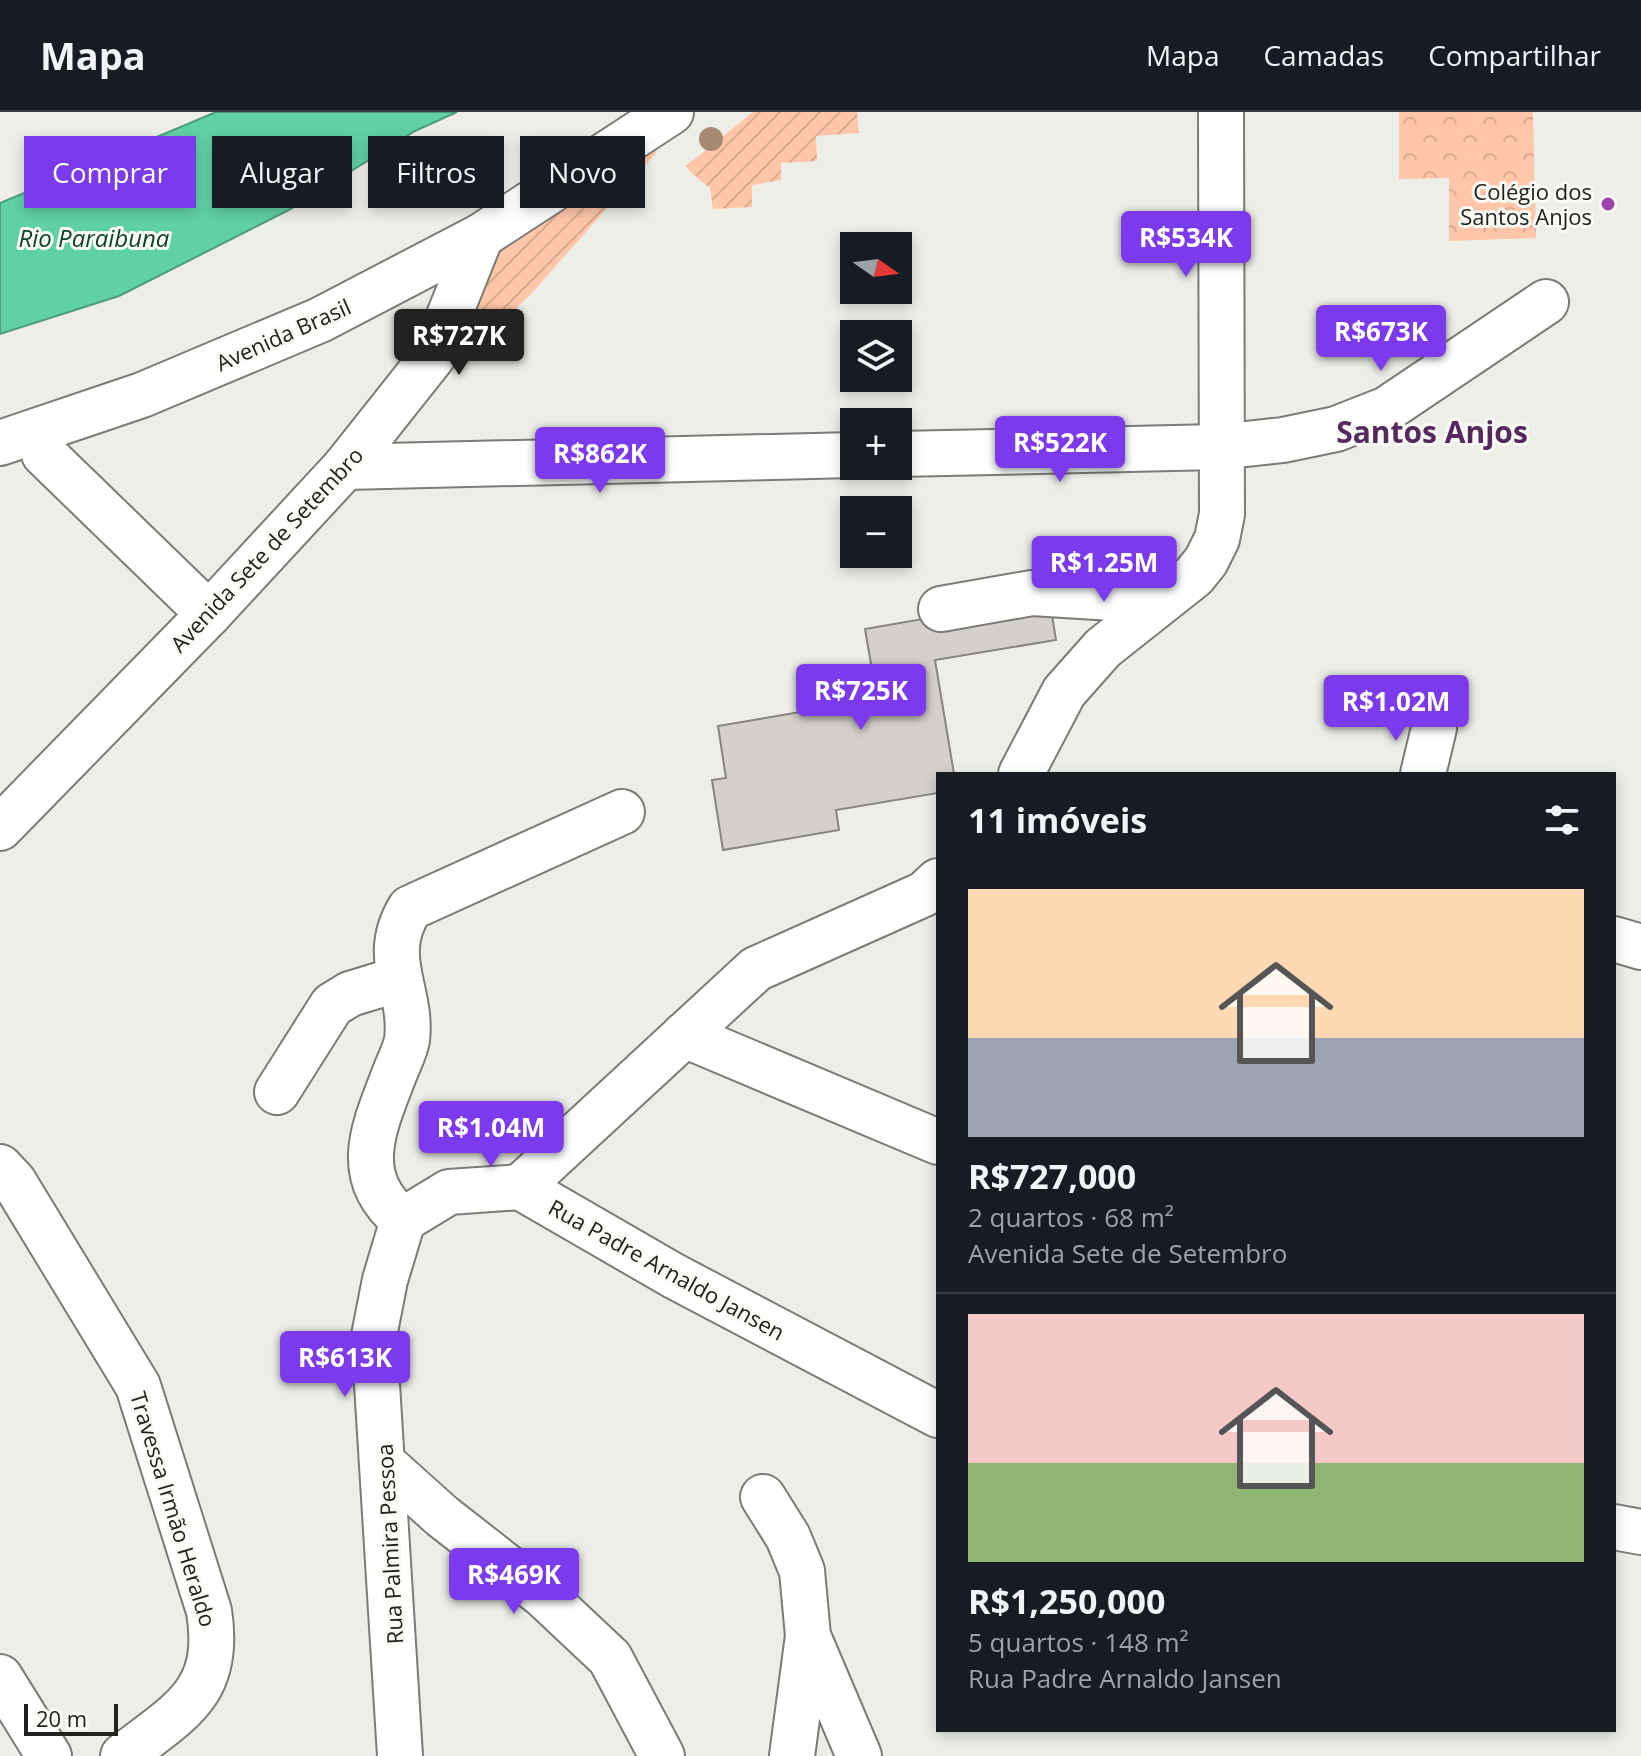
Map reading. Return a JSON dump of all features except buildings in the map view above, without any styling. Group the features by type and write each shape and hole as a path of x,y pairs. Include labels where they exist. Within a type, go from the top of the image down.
{"main road":[{"name":"Avenida Brasil","path":"0,443 142,395 320,320 481,236 671,112"},
{"path":"1022,772 1064,692 1103,648 1194,576 1217,539 1222,514 1219,447 1221,112"},
{"name":"Avenida Sete de Setembro","path":"0,828 209,614 345,467 433,356 481,236"},
{"path":"912,454 1219,447 1283,440 1336,429 1387,409 1546,302"},
{"path":"44,454 209,614"},
{"path":"345,467 840,455"},
{"path":"941,609 1032,593 1162,601"},
{"path":"1423,772 1434,728"},
{"path":"520,1187 449,1192 403,1220 383,1204 374,1185 370,1150 407,1041 395,958 398,927 410,908 622,812"},
{"name":"Rua Padre Arnaldo Jansen","path":"933,892 756,969 520,1187 674,1276 936,1414"},
{"path":"1616,940 1641,947"},
{"path":"277,1092 332,1005 350,994 399,979"},
{"path":"684,1035 936,1141"},
{"name":"Travessa Irmão Heraldo","path":"0,1167 14,1182 76,1279 138,1386 209,1611 213,1638 211,1664 201,1689 123,1756"},
{"name":"Rua Palmira Pessoa","path":"403,1220 385,1280 374,1336 405,1748"},
{"path":"384,1464 442,1516 543,1595 610,1658 662,1756"},
{"path":"763,1497 788,1537 802,1571 808,1636 792,1756"},
{"path":"1616,1527 1641,1532"},
{"path":"808,1636 859,1756"},
{"path":"0,1677 37,1751"}],"green space":[{"path":"753,112 857,112 859,133 816,136 817,161 781,163 781,180 752,185 752,207 713,209 710,188 686,166"},
{"path":"1399,112 1533,112 1536,238 1449,241 1449,178 1399,179"},
{"path":"654,140 656,153 645,165 645,146"},
{"path":"545,208 607,208 530,295 485,337 475,292 495,239"}],"water":[{"name":"Rio Paraibuna","path":"216,112 457,112 407,136 368,136 368,161 352,171 352,136 212,136 212,208 293,208 119,296 0,334 0,203 24,193 24,208 196,208 196,136 159,136"}],"place":[{"name":"Colégio dos Santos Anjos","path":"1608,204"}],"district":[{"name":"Santos Anjos","path":"1432,431"}]}
